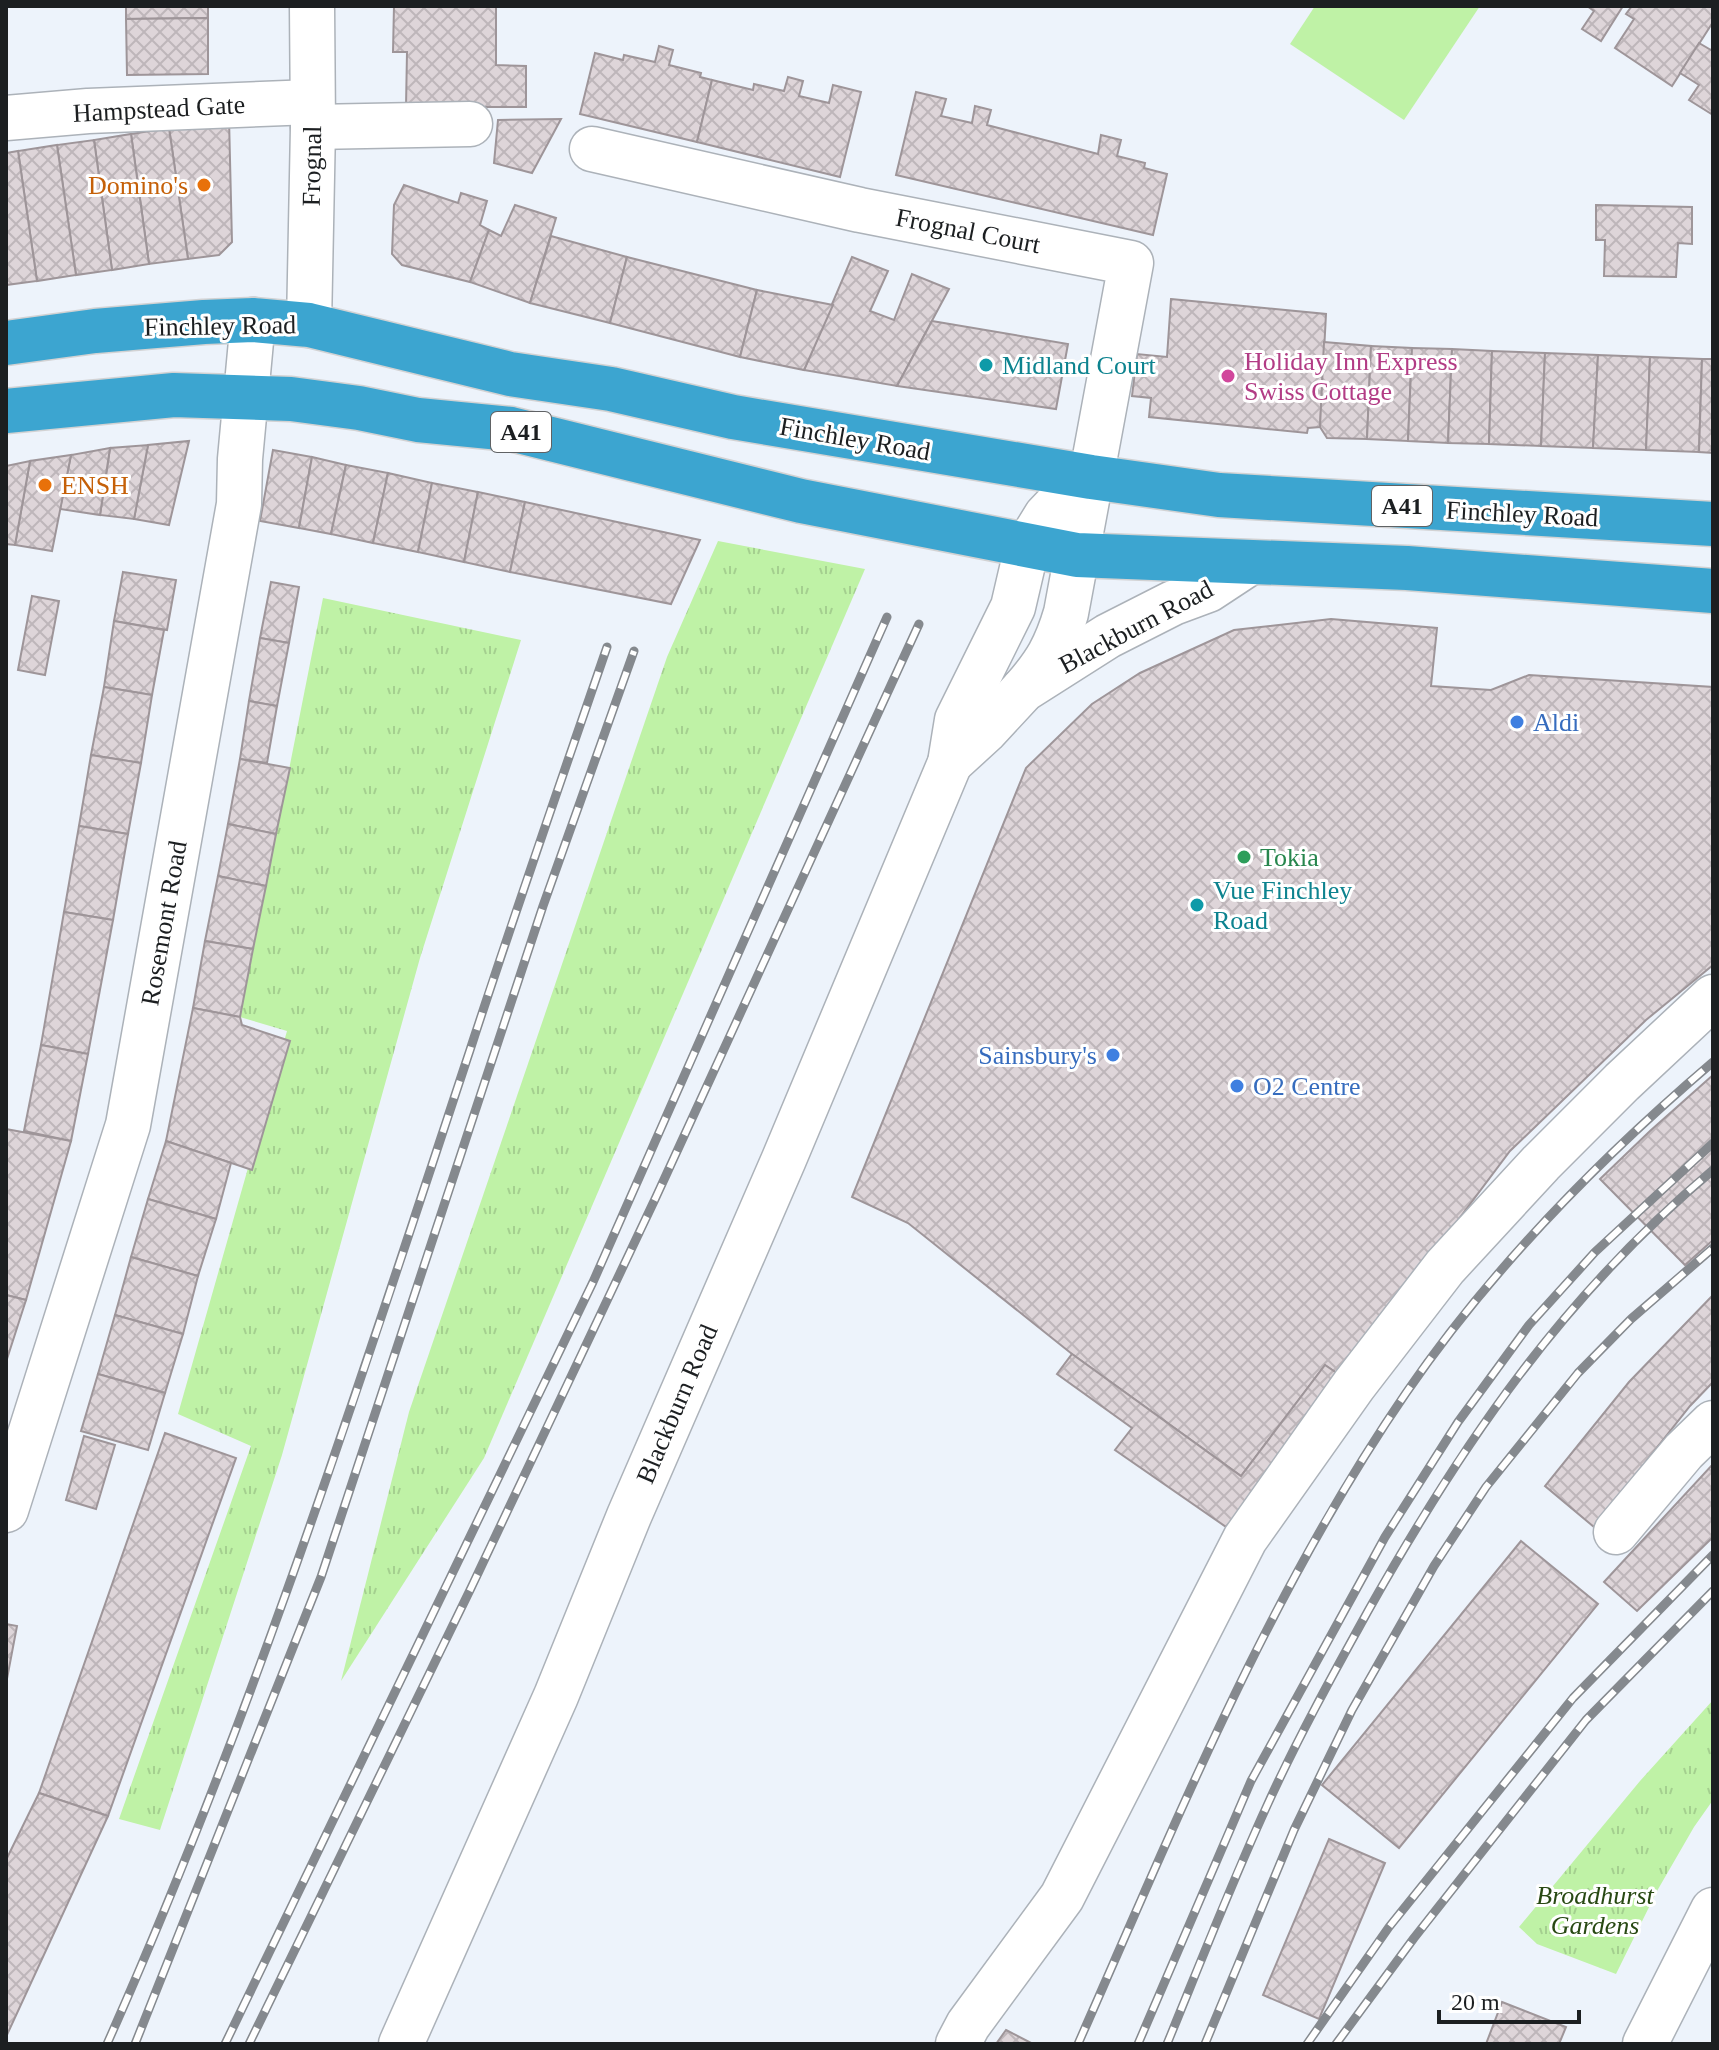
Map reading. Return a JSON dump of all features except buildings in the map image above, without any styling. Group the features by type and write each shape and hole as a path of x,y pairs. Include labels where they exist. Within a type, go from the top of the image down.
{"highway":[{"name":"Finchley Road","path":"6,343 152,325 253,320 309,325 510,374 611,389 733,417 1091,477 1219,495 1713,524"},
{"name":"A41","path":"6,411 174,395 291,399 418,420 511,429 801,501 1077,555 1407,568 1713,591"}],"street":[{"name":"Frognal","path":"309,325 312,6"},
{"name":"Hampstead Gate","path":"6,118 88,111 313,115 470,124"},
{"name":"Frognal Court","path":"592,149 860,210 1131,263 1091,477"},
{"name":"Rosemont Road","path":"6,1510 128,1125 239,504 240,459 253,320"},
{"name":"Blackburn Road","path":"401,2044 556,1696 629,1516 790,1145 950,763 957,720 1013,607 1027,547 1046,516 1067,494 1091,477"},
{"name":"Blackburn Road","path":"950,763 1023,690 1047,662 1057,642 1091,477"},
{"name":"Blackburn Road","path":"1023,690 1108,636 1173,603 1208,590 1249,563"},
{"path":"958,2044 968,2025 1062,1897 1255,1523 1354,1385 1445,1267 1612,1092 1713,997"},
{"path":"1616,1532 1684,1451 1713,1423"},
{"path":"1645,2044 1713,1910"}],"green space":[{"path":"1315,6 1480,6 1404,120 1290,44"},
{"path":"718,541 865,569 484,1458 341,1681 409,1412 667,657"},
{"path":"323,598 521,640 420,958 282,1455 160,1830 119,1819 251,1446 178,1414 287,1031 240,1017"},
{"name":"Broadhurst Gardens","path":"1713,1700 1713,1800 1657,1891 1616,1974 1537,1944 1519,1927 1640,1781"}],"railway":[{"path":"225,2044 593,1282 887,617"},
{"path":"249,2044 471,1588 656,1197 919,624"},
{"path":"107,2044 209,1800 301,1552 607,647"},
{"path":"135,2044 321,1577 543,906 634,651"},
{"path":"1078,2044 1227,1711 1310,1548 1356,1470 1439,1347 1510,1259 1629,1137 1713,1062"},
{"path":"1138,2044 1251,1781 1385,1537 1458,1422 1529,1325 1595,1252 1713,1143"},
{"path":"1167,2044 1239,1868 1289,1759 1368,1611 1441,1489 1479,1430 1563,1320 1609,1268 1713,1170"},
{"path":"1205,2044 1294,1830 1352,1710 1434,1566 1486,1487 1578,1373 1631,1319 1713,1248"},
{"path":"1307,2044 1389,1927 1573,1698 1713,1555"},
{"path":"1336,2044 1414,1938 1586,1720 1713,1591"}],"place":[{"name":"Domino's","path":"204,185"},
{"name":"Midland Court","path":"986,365"},
{"name":"Holiday Inn Express Swiss Cottage","path":"1228,376"},
{"name":"ENSH","path":"45,485"},
{"name":"Aldi","path":"1517,722"},
{"name":"Tokia","path":"1244,857"},
{"name":"Vue Finchley Road","path":"1197,905"},
{"name":"Sainsbury's","path":"1113,1055"},
{"name":"O2 Centre","path":"1237,1086"}]}
